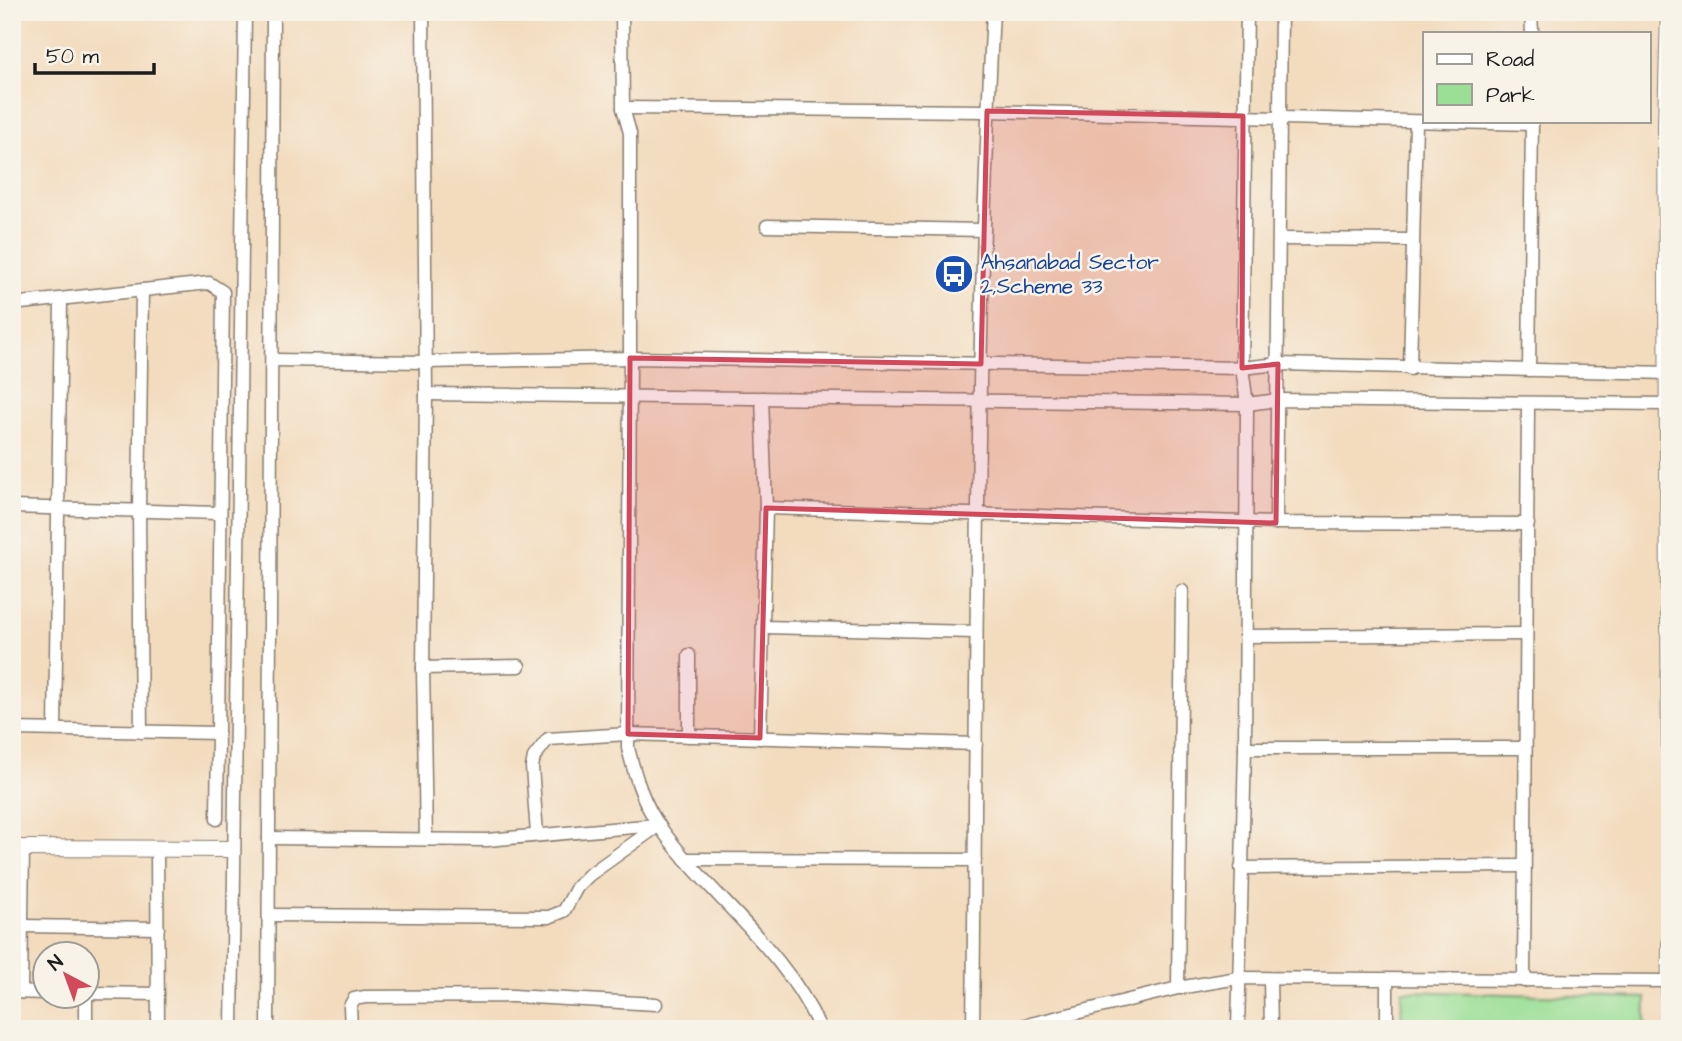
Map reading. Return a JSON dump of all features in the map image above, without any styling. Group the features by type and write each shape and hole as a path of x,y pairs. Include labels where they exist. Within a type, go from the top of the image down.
{"street":[{"path":"232,1029 232,849 245,12"},
{"path":"268,1029 273,12"},
{"path":"423,12 426,362 423,668 426,839"},
{"path":"622,12 623,108 630,133 628,748 637,783 659,825 685,859 762,942 813,1013 820,1029"},
{"path":"973,1029 975,632 987,111 993,12"},
{"path":"1238,1029 1245,748 1247,404 1242,368 1243,116 1247,12"},
{"path":"1276,523 1281,12"},
{"path":"1531,12 1531,32"},
{"path":"1669,12 1669,373 1666,404 1670,756"},
{"path":"623,108 987,111 1243,116 1282,120 1532,122 1529,370"},
{"path":"1410,369 1410,240 1416,122"},
{"path":"767,226 984,230"},
{"path":"1280,239 1410,240"},
{"path":"12,304 61,301 209,283 223,292 218,513 218,819"},
{"path":"141,732 139,510 142,290"},
{"path":"54,729 61,301"},
{"path":"273,359 426,362 630,358 1242,368 1278,364 1669,373"},
{"path":"426,394 1247,404 1278,400 1528,405 1666,404"},
{"path":"760,738 766,508 762,398"},
{"path":"1524,981 1528,405"},
{"path":"12,507 218,513"},
{"path":"766,508 979,512 1276,523 1528,524"},
{"path":"1178,988 1182,591"},
{"path":"763,627 975,632"},
{"path":"1245,636 1526,634"},
{"path":"689,655 689,736"},
{"path":"423,668 519,666"},
{"path":"12,729 218,733"},
{"path":"537,834 532,767 540,748 548,739 628,734 976,744"},
{"path":"1245,748 1525,748"},
{"path":"269,838 487,840 659,825"},
{"path":"269,915 549,918 564,911 577,887 589,875 659,825"},
{"path":"17,992 22,926 18,848 232,849"},
{"path":"158,848 158,1029"},
{"path":"685,859 975,860"},
{"path":"1241,868 1524,866"},
{"path":"22,926 158,928"},
{"path":"1669,1029 1670,943"},
{"path":"1010,1029 1178,988 1238,978 1670,981"},
{"path":"1270,980 1272,1029"},
{"path":"1387,980 1387,1029"},
{"path":"102,994 158,993"},
{"path":"351,1029 351,1006 354,999 365,997 513,996 656,1004"},
{"path":"86,1029 87,1010"}],"highlighted area":[{"path":"987,111 1243,116 1242,368 1278,364 1276,523 766,508 760,738 628,734 630,358 981,364"}],"green space":[{"path":"1402,991 1646,998 1645,1029 1401,1029"}],"place":[{"name":"Ahsanabad Sector 2,Scheme 33","path":"954,274"}]}
